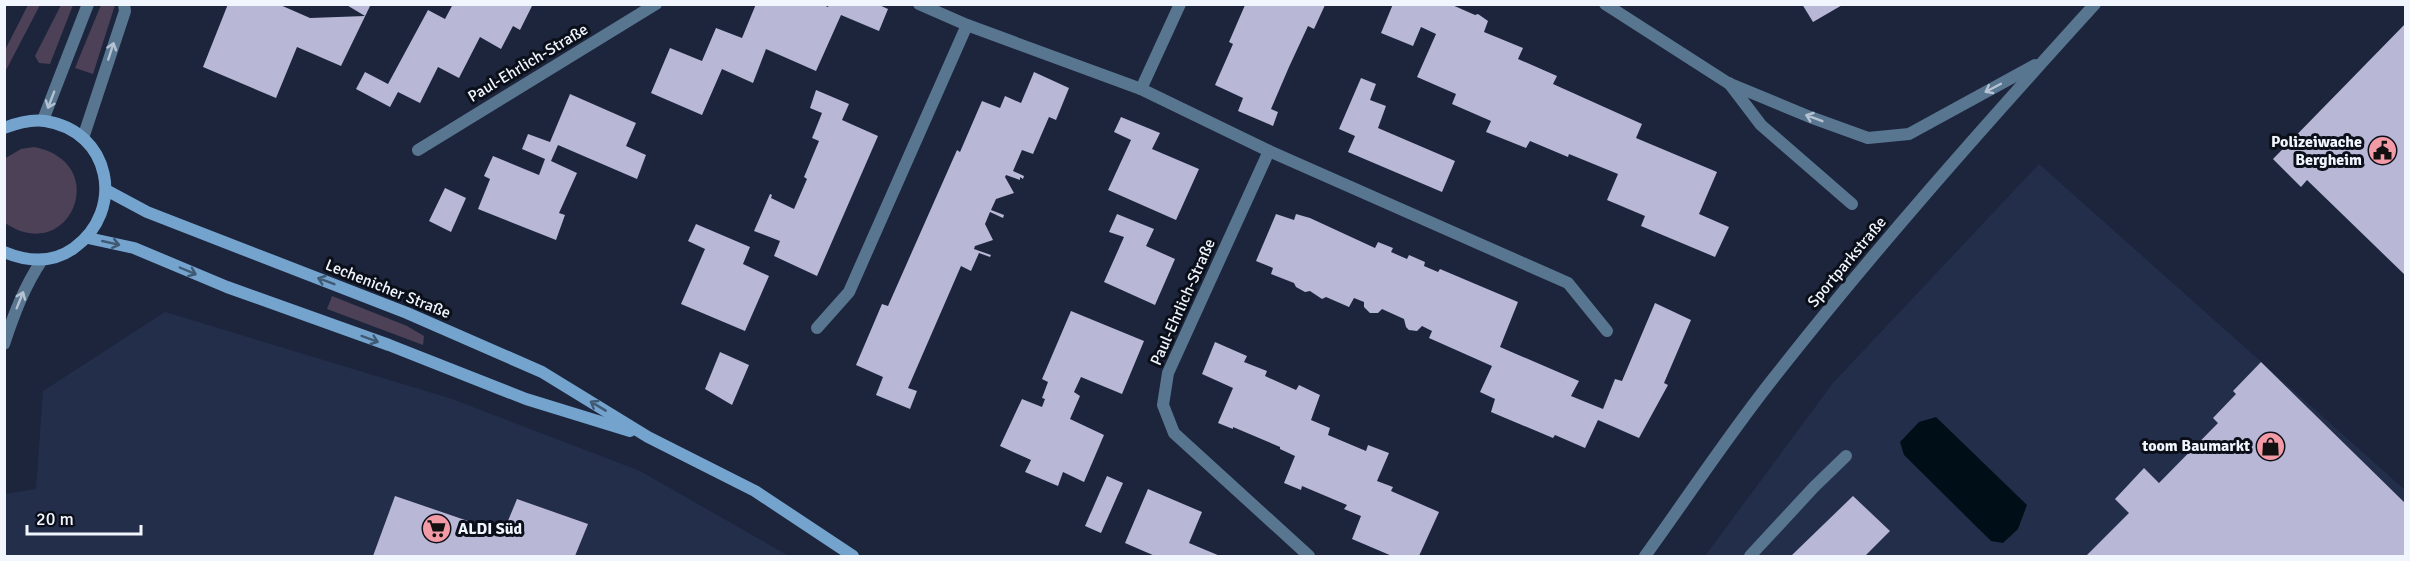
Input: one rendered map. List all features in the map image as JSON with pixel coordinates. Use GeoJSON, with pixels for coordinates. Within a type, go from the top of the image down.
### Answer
{"type":"FeatureCollection","features":[{"type":"Feature","properties":{"kind":"street"},"geometry":{"type":"LineString","coordinates":[[44,120],[88,4]]}},
{"type":"Feature","properties":{"kind":"street"},"geometry":{"type":"LineString","coordinates":[[83,138],[124,11],[124,4]]}},
{"type":"Feature","properties":{"kind":"street","name":"Paul-Ehrlich-Straße"},"geometry":{"type":"LineString","coordinates":[[418,150],[656,4]]}},
{"type":"Feature","properties":{"kind":"street"},"geometry":{"type":"LineString","coordinates":[[919,4],[967,25],[1141,89],[1269,151],[1568,283],[1607,331]]}},
{"type":"Feature","properties":{"kind":"street"},"geometry":{"type":"LineString","coordinates":[[1141,89],[1180,4]]}},
{"type":"Feature","properties":{"kind":"street"},"geometry":{"type":"LineString","coordinates":[[1605,4],[1728,82],[1810,117],[1868,138],[1909,134],[2044,60]]}},
{"type":"Feature","properties":{"kind":"street","name":"Sportparkstraße"},"geometry":{"type":"LineString","coordinates":[[1645,556],[1770,382],[1812,330],[1889,236],[2095,4]]}},
{"type":"Feature","properties":{"kind":"street"},"geometry":{"type":"LineString","coordinates":[[817,328],[849,292],[967,25]]}},
{"type":"Feature","properties":{"kind":"street"},"geometry":{"type":"LineString","coordinates":[[1728,82],[1761,125],[1852,204]]}},
{"type":"Feature","properties":{"kind":"street"},"geometry":{"type":"LineString","coordinates":[[4,128],[22,122],[44,120],[65,126],[83,138],[96,153],[104,171],[106,190],[104,207],[98,223],[88,238],[67,253],[42,260],[21,259],[4,252]]}},
{"type":"Feature","properties":{"kind":"street","name":"Paul-Ehrlich-Straße"},"geometry":{"type":"LineString","coordinates":[[1269,151],[1168,373],[1163,405],[1174,433],[1309,556]]}},
{"type":"Feature","properties":{"kind":"street","name":"Lechenicher Straße"},"geometry":{"type":"LineString","coordinates":[[106,190],[147,212],[407,313],[542,372],[648,436],[755,491],[853,556]]}},
{"type":"Feature","properties":{"kind":"street","name":"Lechenicher Straße"},"geometry":{"type":"LineString","coordinates":[[88,238],[134,248],[227,287],[389,345],[526,399],[648,436]]}},
{"type":"Feature","properties":{"kind":"street"},"geometry":{"type":"LineString","coordinates":[[4,344],[18,302],[29,279],[42,260]]}},
{"type":"Feature","properties":{"kind":"street"},"geometry":{"type":"LineString","coordinates":[[1750,556],[1846,456]]}},
{"type":"Feature","properties":{"kind":"shaded area"},"geometry":{"type":"Polygon","coordinates":[[[28,5],[40,5],[5,72],[5,50],[28,5]]]}},
{"type":"Feature","properties":{"kind":"shaded area"},"geometry":{"type":"Polygon","coordinates":[[[61,5],[73,5],[50,64],[39,63],[35,56],[61,5]]]}},
{"type":"Feature","properties":{"kind":"shaded area"},"geometry":{"type":"Polygon","coordinates":[[[101,5],[115,5],[93,74],[75,68],[101,5]]]}},
{"type":"Feature","properties":{"kind":"shaded area"},"geometry":{"type":"Polygon","coordinates":[[[34,147],[58,156],[72,171],[77,189],[73,207],[64,222],[48,232],[28,233],[5,223],[4,159],[21,149],[34,147]]]}},
{"type":"Feature","properties":{"kind":"shaded area"},"geometry":{"type":"Polygon","coordinates":[[[2039,164],[2405,490],[2405,556],[1705,556],[1833,383],[2039,164]]]}},
{"type":"Feature","properties":{"kind":"shaded area"},"geometry":{"type":"Polygon","coordinates":[[[332,296],[407,326],[424,336],[423,345],[327,309],[332,296]]]}},
{"type":"Feature","properties":{"kind":"shaded area"},"geometry":{"type":"Polygon","coordinates":[[[165,312],[452,399],[640,471],[789,556],[5,556],[5,494],[36,489],[43,391],[165,312]]]}},
{"type":"Feature","properties":{"kind":"shaded area"},"geometry":{"type":"Polygon","coordinates":[[[1936,417],[2027,505],[2018,529],[2003,543],[1991,541],[1904,455],[1900,442],[1919,422],[1936,417]]]}},
{"type":"Feature","properties":{"kind":"building"},"geometry":{"type":"Polygon","coordinates":[[[228,4],[278,4],[310,18],[365,16],[345,4],[371,4],[341,66],[297,47],[276,98],[203,67],[228,4]]]}},
{"type":"Feature","properties":{"kind":"building"},"geometry":{"type":"Polygon","coordinates":[[[453,4],[533,4],[520,30],[513,26],[501,49],[480,37],[459,78],[438,67],[420,103],[398,92],[390,107],[356,89],[365,72],[388,84],[428,10],[445,19],[453,4]]]}},
{"type":"Feature","properties":{"kind":"building"},"geometry":{"type":"Polygon","coordinates":[[[756,4],[821,4],[828,7],[829,4],[877,4],[888,9],[879,31],[841,15],[816,71],[766,49],[753,83],[722,69],[702,115],[651,93],[670,48],[702,61],[716,28],[742,38],[756,4]]]}},
{"type":"Feature","properties":{"kind":"building"},"geometry":{"type":"Polygon","coordinates":[[[1393,4],[1450,4],[1475,15],[1478,14],[1488,21],[1484,32],[1523,48],[1518,59],[1557,76],[1553,84],[1642,124],[1636,138],[1717,172],[1699,214],[1729,227],[1715,257],[1641,226],[1645,216],[1607,200],[1618,174],[1530,141],[1526,148],[1486,132],[1491,121],[1452,104],[1456,94],[1417,77],[1436,34],[1421,27],[1413,46],[1381,33],[1393,4]]]}},
{"type":"Feature","properties":{"kind":"building"},"geometry":{"type":"Polygon","coordinates":[[[1802,4],[1844,4],[1813,22],[1802,4]]]}},
{"type":"Feature","properties":{"kind":"building"},"geometry":{"type":"Polygon","coordinates":[[[1245,5],[1325,5],[1314,29],[1308,26],[1289,67],[1271,109],[1278,112],[1273,126],[1238,111],[1243,98],[1215,85],[1233,44],[1229,42],[1245,5]]]}},
{"type":"Feature","properties":{"kind":"building"},"geometry":{"type":"Polygon","coordinates":[[[2406,23],[2406,276],[2307,180],[2301,187],[2273,159],[2406,23]]]}},
{"type":"Feature","properties":{"kind":"building"},"geometry":{"type":"Polygon","coordinates":[[[1034,72],[1069,88],[1056,120],[1049,117],[1033,154],[1022,150],[1013,171],[1024,176],[1023,179],[1006,175],[1005,177],[1014,193],[996,199],[991,210],[1004,215],[1003,218],[990,212],[985,224],[993,240],[975,246],[974,249],[991,255],[990,257],[979,253],[971,271],[961,266],[908,388],[917,391],[910,409],[876,395],[883,377],[856,365],[882,304],[888,306],[957,150],[960,152],[982,101],[1000,108],[1005,96],[1021,103],[1034,72]]]}},
{"type":"Feature","properties":{"kind":"building"},"geometry":{"type":"Polygon","coordinates":[[[1361,78],[1376,84],[1370,100],[1386,106],[1378,128],[1455,161],[1442,192],[1348,152],[1355,136],[1339,129],[1361,78]]]}},
{"type":"Feature","properties":{"kind":"building"},"geometry":{"type":"Polygon","coordinates":[[[816,90],[849,104],[842,120],[878,136],[817,276],[774,256],[780,241],[754,231],[770,194],[771,198],[794,209],[807,179],[804,177],[819,141],[812,138],[822,113],[810,108],[816,90]]]}},
{"type":"Feature","properties":{"kind":"building"},"geometry":{"type":"Polygon","coordinates":[[[570,94],[636,123],[626,146],[646,155],[637,179],[558,145],[551,161],[577,173],[559,213],[565,215],[556,240],[478,209],[490,179],[484,176],[493,156],[539,175],[545,159],[522,149],[528,134],[550,142],[570,94]]]}},
{"type":"Feature","properties":{"kind":"building"},"geometry":{"type":"Polygon","coordinates":[[[1121,117],[1160,133],[1152,149],[1199,169],[1176,220],[1108,190],[1131,140],[1114,132],[1121,117]]]}},
{"type":"Feature","properties":{"kind":"building"},"geometry":{"type":"Polygon","coordinates":[[[445,188],[466,198],[451,232],[429,221],[445,188]]]}},
{"type":"Feature","properties":{"kind":"building"},"geometry":{"type":"Polygon","coordinates":[[[1117,214],[1154,229],[1146,246],[1175,259],[1155,305],[1104,282],[1124,237],[1109,232],[1117,214]]]}},
{"type":"Feature","properties":{"kind":"building"},"geometry":{"type":"Polygon","coordinates":[[[1276,214],[1294,220],[1296,214],[1310,218],[1375,248],[1378,242],[1393,248],[1391,252],[1407,259],[1409,255],[1425,262],[1424,266],[1438,272],[1440,269],[1518,302],[1500,347],[1579,381],[1571,396],[1603,409],[1615,379],[1622,381],[1655,303],[1691,320],[1664,383],[1668,385],[1639,438],[1598,420],[1585,448],[1555,435],[1553,438],[1491,412],[1495,399],[1480,392],[1492,366],[1429,338],[1432,331],[1422,326],[1417,331],[1409,330],[1404,319],[1382,309],[1378,313],[1370,313],[1364,307],[1364,302],[1354,298],[1349,307],[1326,297],[1322,299],[1310,291],[1305,292],[1296,287],[1294,283],[1271,274],[1273,268],[1256,261],[1276,214]]]}},
{"type":"Feature","properties":{"kind":"building"},"geometry":{"type":"Polygon","coordinates":[[[696,224],[750,247],[743,264],[769,276],[745,331],[681,304],[705,249],[688,241],[696,224]]]}},
{"type":"Feature","properties":{"kind":"building"},"geometry":{"type":"Polygon","coordinates":[[[1071,311],[1144,341],[1122,394],[1081,377],[1074,392],[1080,396],[1070,419],[1104,435],[1084,482],[1063,472],[1058,486],[1025,472],[1031,460],[1000,446],[1022,399],[1042,407],[1045,399],[1042,398],[1048,382],[1042,379],[1071,311]]]}},
{"type":"Feature","properties":{"kind":"building"},"geometry":{"type":"Polygon","coordinates":[[[1215,342],[1247,356],[1244,362],[1267,371],[1265,376],[1296,390],[1299,385],[1320,395],[1311,420],[1330,428],[1328,435],[1366,451],[1368,445],[1389,453],[1377,481],[1393,487],[1391,491],[1439,512],[1419,556],[1392,556],[1352,539],[1361,516],[1344,509],[1347,505],[1302,486],[1301,490],[1284,483],[1295,456],[1280,447],[1218,423],[1233,388],[1202,374],[1215,342]]]}},
{"type":"Feature","properties":{"kind":"building"},"geometry":{"type":"Polygon","coordinates":[[[720,352],[749,365],[732,405],[705,389],[720,352]]]}},
{"type":"Feature","properties":{"kind":"building","name":"toom Baumarkt"},"geometry":{"type":"Polygon","coordinates":[[[2261,362],[2406,504],[2406,556],[2086,556],[2129,513],[2115,499],[2144,468],[2159,483],[2218,423],[2213,418],[2236,394],[2233,391],[2261,362]]]}},
{"type":"Feature","properties":{"kind":"building"},"geometry":{"type":"Polygon","coordinates":[[[1107,476],[1123,483],[1101,533],[1085,526],[1107,476]]]}},
{"type":"Feature","properties":{"kind":"building"},"geometry":{"type":"Polygon","coordinates":[[[1148,489],[1202,512],[1189,543],[1220,556],[1155,556],[1125,543],[1148,489]]]}},
{"type":"Feature","properties":{"kind":"building","name":"ALDI Süd"},"geometry":{"type":"Polygon","coordinates":[[[395,496],[503,533],[517,499],[588,524],[575,556],[373,556],[395,496]]]}},
{"type":"Feature","properties":{"kind":"building"},"geometry":{"type":"Polygon","coordinates":[[[1853,496],[1890,531],[1865,556],[1791,556],[1853,496]]]}},
{"type":"Feature","properties":{"kind":"place","name":"Polizeiwache Bergheim"},"geometry":{"type":"Point","coordinates":[2383,151]}},
{"type":"Feature","properties":{"kind":"place","name":"toom Baumarkt"},"geometry":{"type":"Point","coordinates":[2271,446]}},
{"type":"Feature","properties":{"kind":"place","name":"ALDI Süd"},"geometry":{"type":"Point","coordinates":[437,529]}}]}
